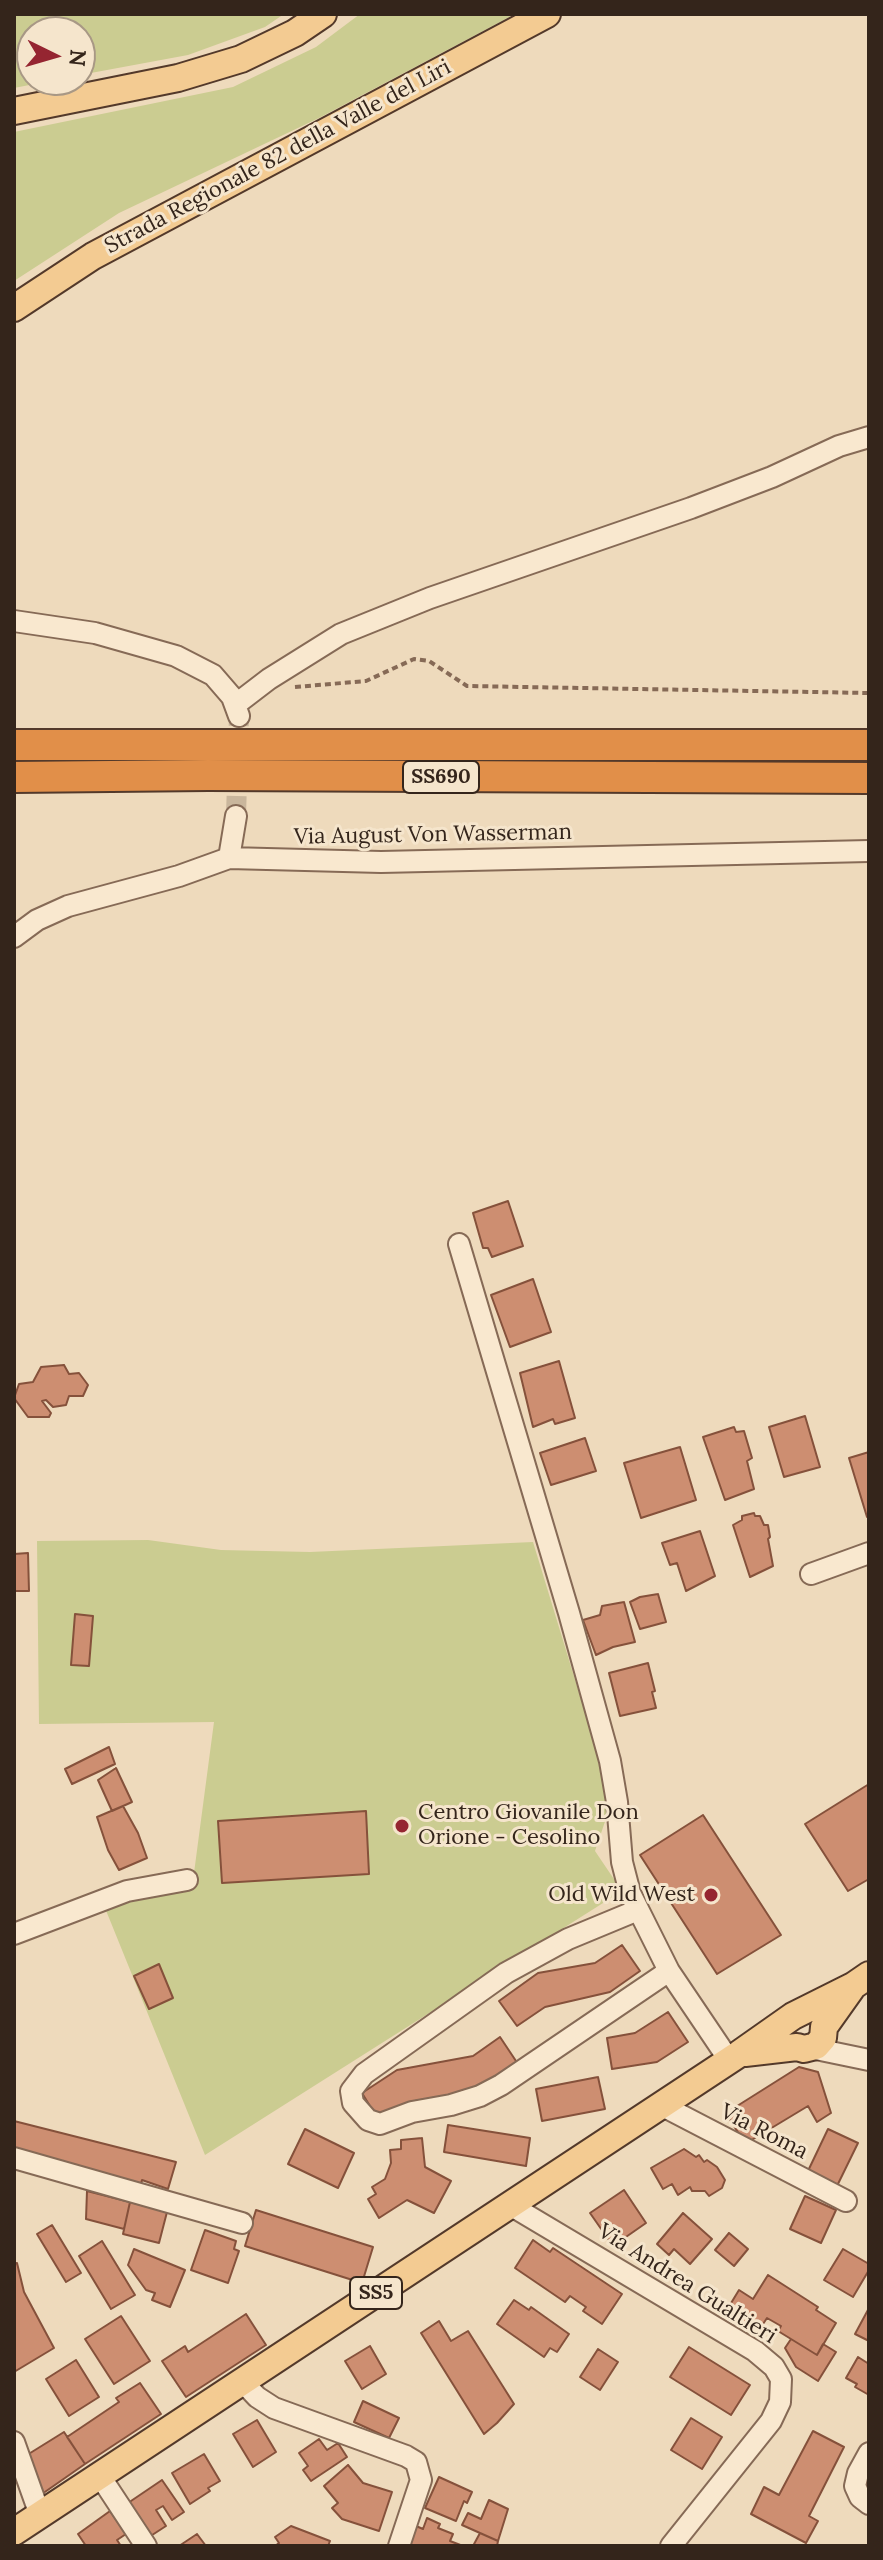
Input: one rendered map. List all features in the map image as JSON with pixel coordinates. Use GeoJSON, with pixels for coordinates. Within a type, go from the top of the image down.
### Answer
{"type":"FeatureCollection","features":[{"type":"Feature","properties":{"kind":"highway","name":"SS690"},"geometry":{"type":"LineString","coordinates":[[14,745],[869,745]]}},
{"type":"Feature","properties":{"kind":"highway","name":"SS690"},"geometry":{"type":"LineString","coordinates":[[14,777],[869,778]]}},
{"type":"Feature","properties":{"kind":"main road"},"geometry":{"type":"LineString","coordinates":[[14,111],[178,78],[241,59],[295,33],[323,14]]}},
{"type":"Feature","properties":{"kind":"main road","name":"Strada Regionale 82 della Valle del Liri"},"geometry":{"type":"LineString","coordinates":[[14,308],[93,256],[547,14]]}},
{"type":"Feature","properties":{"kind":"main road","name":"SS5"},"geometry":{"type":"LineString","coordinates":[[14,2532],[734,2057],[809,2031],[861,1980]]}},
{"type":"Feature","properties":{"kind":"street"},"geometry":{"type":"LineString","coordinates":[[14,621],[95,633],[176,656],[213,675],[225,687],[237,711],[253,691],[341,634],[430,598],[691,508],[772,477],[839,446],[869,437]]}},
{"type":"Feature","properties":{"kind":"street"},"geometry":{"type":"LineString","coordinates":[[229,858],[236,816]]}},
{"type":"Feature","properties":{"kind":"street","name":"Via August Von Wasserman"},"geometry":{"type":"LineString","coordinates":[[14,937],[37,920],[68,906],[179,876],[229,858],[381,862],[869,851]]}},
{"type":"Feature","properties":{"kind":"street"},"geometry":{"type":"LineString","coordinates":[[459,1244],[610,1761],[627,1883],[669,1971],[734,2057]]}},
{"type":"Feature","properties":{"kind":"street"},"geometry":{"type":"LineString","coordinates":[[811,1574],[869,1553]]}},
{"type":"Feature","properties":{"kind":"street"},"geometry":{"type":"LineString","coordinates":[[14,1934],[127,1891],[187,1880]]}},
{"type":"Feature","properties":{"kind":"street"},"geometry":{"type":"LineString","coordinates":[[638,1910],[568,1939],[506,1973],[364,2074],[351,2091],[353,2103],[368,2120],[387,2124],[412,2112],[480,2096],[501,2085],[669,1971]]}},
{"type":"Feature","properties":{"kind":"street"},"geometry":{"type":"LineString","coordinates":[[809,2031],[865,2059]]}},
{"type":"Feature","properties":{"kind":"street","name":"Via Roma"},"geometry":{"type":"LineString","coordinates":[[661,2105],[846,2201]]}},
{"type":"Feature","properties":{"kind":"street"},"geometry":{"type":"LineString","coordinates":[[14,2158],[242,2223]]}},
{"type":"Feature","properties":{"kind":"street","name":"Via Andrea Gualtieri"},"geometry":{"type":"LineString","coordinates":[[510,2205],[755,2351],[779,2375],[781,2396],[771,2421],[671,2546]]}},
{"type":"Feature","properties":{"kind":"street"},"geometry":{"type":"LineString","coordinates":[[242,2381],[257,2397],[274,2408],[416,2462],[421,2480],[399,2546]]}},
{"type":"Feature","properties":{"kind":"street"},"geometry":{"type":"LineString","coordinates":[[14,2442],[40,2515]]}},
{"type":"Feature","properties":{"kind":"street"},"geometry":{"type":"LineString","coordinates":[[869,2453],[855,2486],[860,2497],[869,2504]]}},
{"type":"Feature","properties":{"kind":"street"},"geometry":{"type":"LineString","coordinates":[[100,2476],[146,2546]]}},
{"type":"Feature","properties":{"kind":"path"},"geometry":{"type":"LineString","coordinates":[[253,691],[366,681],[414,659],[429,661],[467,686],[869,693]]}},
{"type":"Feature","properties":{"kind":"green space"},"geometry":{"type":"Polygon","coordinates":[[[14,14],[284,14],[265,27],[188,55],[96,72],[96,16],[16,16],[14,88],[14,14]]]}},
{"type":"Feature","properties":{"kind":"green space"},"geometry":{"type":"Polygon","coordinates":[[[360,14],[515,14],[319,118],[119,213],[14,281],[14,132],[233,87],[316,47],[360,14]]]}},
{"type":"Feature","properties":{"kind":"green space","name":"Centro Giovanile Don Orione - Cesolino"},"geometry":{"type":"Polygon","coordinates":[[[148,1540],[221,1550],[310,1552],[533,1542],[612,1801],[595,1851],[622,1891],[205,2155],[105,1908],[192,1888],[214,1722],[39,1724],[37,1541],[148,1540]]]}},
{"type":"Feature","properties":{"kind":"building"},"geometry":{"type":"Polygon","coordinates":[[[508,1201],[523,1246],[492,1257],[488,1248],[483,1248],[473,1213],[508,1201]]]}},
{"type":"Feature","properties":{"kind":"building"},"geometry":{"type":"Polygon","coordinates":[[[533,1279],[551,1332],[510,1347],[491,1295],[533,1279]]]}},
{"type":"Feature","properties":{"kind":"building"},"geometry":{"type":"Polygon","coordinates":[[[559,1361],[575,1418],[555,1424],[553,1419],[533,1427],[520,1373],[559,1361]]]}},
{"type":"Feature","properties":{"kind":"building"},"geometry":{"type":"Polygon","coordinates":[[[64,1365],[69,1374],[79,1373],[88,1385],[83,1396],[69,1396],[66,1405],[53,1407],[46,1400],[42,1401],[51,1413],[49,1417],[28,1417],[14,1398],[19,1384],[33,1382],[41,1367],[64,1365]]]}},
{"type":"Feature","properties":{"kind":"building"},"geometry":{"type":"Polygon","coordinates":[[[805,1416],[820,1467],[784,1477],[769,1427],[805,1416]]]}},
{"type":"Feature","properties":{"kind":"building"},"geometry":{"type":"Polygon","coordinates":[[[734,1427],[736,1432],[744,1431],[752,1458],[747,1461],[754,1489],[725,1500],[703,1437],[734,1427]]]}},
{"type":"Feature","properties":{"kind":"building"},"geometry":{"type":"Polygon","coordinates":[[[585,1438],[596,1471],[551,1485],[540,1453],[585,1438]]]}},
{"type":"Feature","properties":{"kind":"building"},"geometry":{"type":"Polygon","coordinates":[[[680,1447],[696,1500],[641,1518],[624,1463],[680,1447]]]}},
{"type":"Feature","properties":{"kind":"building"},"geometry":{"type":"Polygon","coordinates":[[[869,1452],[869,1517],[867,1517],[849,1458],[869,1452]]]}},
{"type":"Feature","properties":{"kind":"building"},"geometry":{"type":"Polygon","coordinates":[[[754,1513],[760,1516],[764,1525],[768,1525],[773,1566],[750,1577],[733,1525],[742,1520],[742,1516],[754,1513]]]}},
{"type":"Feature","properties":{"kind":"building"},"geometry":{"type":"Polygon","coordinates":[[[700,1531],[715,1576],[686,1591],[677,1563],[670,1565],[662,1543],[700,1531]]]}},
{"type":"Feature","properties":{"kind":"building"},"geometry":{"type":"Polygon","coordinates":[[[28,1553],[29,1591],[14,1591],[14,1554],[28,1553]]]}},
{"type":"Feature","properties":{"kind":"building"},"geometry":{"type":"Polygon","coordinates":[[[658,1594],[666,1622],[640,1629],[630,1602],[658,1594]]]}},
{"type":"Feature","properties":{"kind":"building"},"geometry":{"type":"Polygon","coordinates":[[[624,1602],[635,1642],[596,1655],[583,1620],[600,1615],[602,1606],[624,1602]]]}},
{"type":"Feature","properties":{"kind":"building"},"geometry":{"type":"Polygon","coordinates":[[[75,1614],[93,1616],[89,1666],[71,1665],[75,1614]]]}},
{"type":"Feature","properties":{"kind":"building"},"geometry":{"type":"Polygon","coordinates":[[[648,1663],[656,1708],[620,1716],[609,1673],[648,1663]]]}},
{"type":"Feature","properties":{"kind":"building"},"geometry":{"type":"Polygon","coordinates":[[[109,1747],[115,1764],[72,1784],[65,1769],[109,1747]]]}},
{"type":"Feature","properties":{"kind":"building"},"geometry":{"type":"Polygon","coordinates":[[[116,1768],[132,1802],[112,1811],[98,1780],[116,1768]]]}},
{"type":"Feature","properties":{"kind":"building"},"geometry":{"type":"Polygon","coordinates":[[[869,1784],[869,1879],[848,1891],[805,1824],[869,1784]]]}},
{"type":"Feature","properties":{"kind":"building"},"geometry":{"type":"Polygon","coordinates":[[[123,1806],[147,1858],[119,1870],[108,1850],[97,1817],[123,1806]]]}},
{"type":"Feature","properties":{"kind":"building"},"geometry":{"type":"Polygon","coordinates":[[[366,1811],[369,1874],[222,1883],[218,1821],[366,1811]]]}},
{"type":"Feature","properties":{"kind":"building","name":"Old Wild West"},"geometry":{"type":"Polygon","coordinates":[[[703,1815],[781,1935],[717,1974],[640,1855],[703,1815]]]}},
{"type":"Feature","properties":{"kind":"building"},"geometry":{"type":"Polygon","coordinates":[[[622,1945],[640,1971],[610,1992],[545,2007],[517,2026],[499,2001],[538,1973],[595,1963],[622,1945]]]}},
{"type":"Feature","properties":{"kind":"building"},"geometry":{"type":"Polygon","coordinates":[[[159,1964],[173,1998],[149,2009],[134,1976],[159,1964]]]}},
{"type":"Feature","properties":{"kind":"building"},"geometry":{"type":"Polygon","coordinates":[[[668,2012],[688,2042],[657,2062],[612,2069],[607,2038],[635,2033],[668,2012]]]}},
{"type":"Feature","properties":{"kind":"building"},"geometry":{"type":"Polygon","coordinates":[[[500,2037],[518,2064],[478,2090],[409,2102],[379,2121],[362,2093],[397,2070],[473,2056],[500,2037]]]}},
{"type":"Feature","properties":{"kind":"building"},"geometry":{"type":"Polygon","coordinates":[[[799,2067],[818,2072],[831,2113],[817,2122],[808,2106],[745,2144],[726,2113],[799,2067]]]}},
{"type":"Feature","properties":{"kind":"building"},"geometry":{"type":"Polygon","coordinates":[[[598,2077],[605,2109],[542,2121],[536,2089],[598,2077]]]}},
{"type":"Feature","properties":{"kind":"building"},"geometry":{"type":"Polygon","coordinates":[[[14,2121],[176,2162],[168,2189],[142,2180],[140,2188],[14,2152],[14,2121]]]}},
{"type":"Feature","properties":{"kind":"building"},"geometry":{"type":"Polygon","coordinates":[[[448,2125],[530,2138],[526,2166],[444,2152],[448,2125]]]}},
{"type":"Feature","properties":{"kind":"building"},"geometry":{"type":"Polygon","coordinates":[[[305,2129],[354,2153],[338,2188],[288,2164],[305,2129]]]}},
{"type":"Feature","properties":{"kind":"building"},"geometry":{"type":"Polygon","coordinates":[[[828,2129],[858,2143],[836,2188],[807,2173],[828,2129]]]}},
{"type":"Feature","properties":{"kind":"building"},"geometry":{"type":"Polygon","coordinates":[[[422,2138],[425,2167],[451,2181],[434,2213],[407,2200],[379,2218],[368,2199],[376,2194],[372,2187],[385,2179],[391,2163],[390,2150],[401,2149],[401,2140],[422,2138]]]}},
{"type":"Feature","properties":{"kind":"building"},"geometry":{"type":"Polygon","coordinates":[[[684,2149],[717,2167],[725,2180],[722,2188],[709,2196],[705,2191],[692,2191],[690,2187],[678,2195],[672,2184],[663,2189],[651,2168],[684,2149]]]}},
{"type":"Feature","properties":{"kind":"building"},"geometry":{"type":"Polygon","coordinates":[[[624,2190],[646,2223],[613,2246],[590,2213],[624,2190]]]}},
{"type":"Feature","properties":{"kind":"building"},"geometry":{"type":"Polygon","coordinates":[[[87,2191],[130,2202],[124,2229],[86,2219],[87,2191]]]}},
{"type":"Feature","properties":{"kind":"building"},"geometry":{"type":"Polygon","coordinates":[[[805,2196],[836,2210],[821,2243],[790,2229],[805,2196]]]}},
{"type":"Feature","properties":{"kind":"building"},"geometry":{"type":"Polygon","coordinates":[[[130,2202],[167,2212],[159,2243],[123,2234],[130,2202]]]}},
{"type":"Feature","properties":{"kind":"building"},"geometry":{"type":"Polygon","coordinates":[[[256,2210],[373,2247],[362,2283],[245,2246],[256,2210]]]}},
{"type":"Feature","properties":{"kind":"building"},"geometry":{"type":"Polygon","coordinates":[[[683,2213],[712,2239],[690,2264],[674,2249],[669,2255],[657,2244],[683,2213]]]}},
{"type":"Feature","properties":{"kind":"building"},"geometry":{"type":"Polygon","coordinates":[[[52,2225],[81,2273],[66,2282],[37,2234],[52,2225]]]}},
{"type":"Feature","properties":{"kind":"building"},"geometry":{"type":"Polygon","coordinates":[[[205,2230],[236,2241],[234,2249],[239,2251],[228,2283],[191,2270],[205,2230]]]}},
{"type":"Feature","properties":{"kind":"building"},"geometry":{"type":"Polygon","coordinates":[[[729,2233],[748,2249],[734,2266],[715,2250],[729,2233]]]}},
{"type":"Feature","properties":{"kind":"building"},"geometry":{"type":"Polygon","coordinates":[[[533,2240],[550,2252],[553,2248],[622,2294],[602,2324],[583,2311],[586,2307],[570,2296],[565,2302],[515,2268],[533,2240]]]}},
{"type":"Feature","properties":{"kind":"building"},"geometry":{"type":"Polygon","coordinates":[[[102,2241],[135,2295],[111,2309],[79,2256],[102,2241]]]}},
{"type":"Feature","properties":{"kind":"building"},"geometry":{"type":"Polygon","coordinates":[[[134,2249],[185,2270],[170,2307],[152,2300],[155,2293],[146,2290],[128,2265],[134,2249]]]}},
{"type":"Feature","properties":{"kind":"building"},"geometry":{"type":"Polygon","coordinates":[[[843,2249],[869,2264],[869,2270],[853,2297],[824,2280],[843,2249]]]}},
{"type":"Feature","properties":{"kind":"building"},"geometry":{"type":"Polygon","coordinates":[[[17,2263],[24,2292],[54,2348],[14,2372],[14,2264],[17,2263]]]}},
{"type":"Feature","properties":{"kind":"building"},"geometry":{"type":"Polygon","coordinates":[[[768,2275],[818,2307],[816,2310],[836,2323],[817,2355],[778,2331],[781,2326],[767,2318],[757,2333],[725,2313],[739,2290],[753,2299],[768,2275]]]}},
{"type":"Feature","properties":{"kind":"building"},"geometry":{"type":"Polygon","coordinates":[[[514,2300],[529,2310],[531,2307],[569,2334],[557,2352],[550,2348],[544,2357],[497,2324],[514,2300]]]}},
{"type":"Feature","properties":{"kind":"building"},"geometry":{"type":"Polygon","coordinates":[[[869,2308],[869,2341],[855,2334],[869,2308]]]}},
{"type":"Feature","properties":{"kind":"building"},"geometry":{"type":"Polygon","coordinates":[[[246,2314],[266,2345],[186,2397],[162,2361],[185,2346],[188,2352],[246,2314]]]}},
{"type":"Feature","properties":{"kind":"building"},"geometry":{"type":"Polygon","coordinates":[[[121,2316],[150,2361],[114,2384],[85,2339],[121,2316]]]}},
{"type":"Feature","properties":{"kind":"building"},"geometry":{"type":"Polygon","coordinates":[[[439,2321],[451,2341],[468,2331],[514,2404],[484,2434],[421,2333],[439,2321]]]}},
{"type":"Feature","properties":{"kind":"building"},"geometry":{"type":"Polygon","coordinates":[[[791,2339],[817,2355],[823,2344],[836,2352],[818,2381],[796,2367],[785,2348],[791,2339]]]}},
{"type":"Feature","properties":{"kind":"building"},"geometry":{"type":"Polygon","coordinates":[[[370,2346],[386,2374],[362,2389],[345,2361],[370,2346]]]}},
{"type":"Feature","properties":{"kind":"building"},"geometry":{"type":"Polygon","coordinates":[[[689,2347],[750,2385],[731,2415],[670,2377],[689,2347]]]}},
{"type":"Feature","properties":{"kind":"building"},"geometry":{"type":"Polygon","coordinates":[[[598,2349],[618,2362],[600,2390],[580,2377],[598,2349]]]}},
{"type":"Feature","properties":{"kind":"building"},"geometry":{"type":"Polygon","coordinates":[[[858,2357],[869,2364],[869,2395],[846,2378],[858,2357]]]}},
{"type":"Feature","properties":{"kind":"building"},"geometry":{"type":"Polygon","coordinates":[[[76,2360],[99,2397],[69,2416],[46,2379],[76,2360]]]}},
{"type":"Feature","properties":{"kind":"building"},"geometry":{"type":"Polygon","coordinates":[[[140,2383],[161,2414],[85,2464],[67,2437],[119,2402],[116,2398],[140,2383]]]}},
{"type":"Feature","properties":{"kind":"building"},"geometry":{"type":"Polygon","coordinates":[[[363,2401],[399,2418],[389,2438],[354,2422],[363,2401]]]}},
{"type":"Feature","properties":{"kind":"building"},"geometry":{"type":"Polygon","coordinates":[[[691,2418],[722,2437],[702,2469],[671,2450],[691,2418]]]}},
{"type":"Feature","properties":{"kind":"building"},"geometry":{"type":"Polygon","coordinates":[[[257,2420],[276,2452],[253,2467],[233,2434],[257,2420]]]}},
{"type":"Feature","properties":{"kind":"building"},"geometry":{"type":"Polygon","coordinates":[[[813,2431],[844,2447],[809,2516],[818,2521],[806,2543],[751,2514],[764,2487],[779,2495],[813,2431]]]}},
{"type":"Feature","properties":{"kind":"building"},"geometry":{"type":"Polygon","coordinates":[[[64,2432],[85,2464],[42,2494],[27,2455],[64,2432]]]}},
{"type":"Feature","properties":{"kind":"building"},"geometry":{"type":"Polygon","coordinates":[[[319,2439],[327,2450],[338,2443],[347,2457],[311,2481],[303,2470],[308,2466],[299,2453],[319,2439]]]}},
{"type":"Feature","properties":{"kind":"building"},"geometry":{"type":"Polygon","coordinates":[[[204,2454],[220,2481],[190,2504],[172,2473],[204,2454]]]}},
{"type":"Feature","properties":{"kind":"building"},"geometry":{"type":"Polygon","coordinates":[[[348,2465],[363,2483],[392,2492],[379,2531],[342,2519],[332,2508],[338,2503],[324,2486],[348,2465]]]}},
{"type":"Feature","properties":{"kind":"building"},"geometry":{"type":"Polygon","coordinates":[[[439,2477],[472,2492],[467,2503],[464,2501],[456,2521],[425,2508],[439,2477]]]}},
{"type":"Feature","properties":{"kind":"building"},"geometry":{"type":"Polygon","coordinates":[[[162,2480],[184,2512],[172,2520],[163,2506],[156,2510],[166,2526],[146,2539],[128,2503],[162,2480]]]}},
{"type":"Feature","properties":{"kind":"building"},"geometry":{"type":"Polygon","coordinates":[[[489,2500],[508,2509],[498,2541],[462,2525],[468,2513],[481,2519],[489,2500]]]}},
{"type":"Feature","properties":{"kind":"building"},"geometry":{"type":"Polygon","coordinates":[[[110,2511],[126,2534],[117,2540],[121,2546],[86,2546],[78,2534],[110,2511]]]}},
{"type":"Feature","properties":{"kind":"building"},"geometry":{"type":"Polygon","coordinates":[[[427,2518],[440,2524],[438,2528],[453,2534],[450,2541],[463,2546],[408,2546],[416,2526],[423,2529],[427,2518]]]}},
{"type":"Feature","properties":{"kind":"building"},"geometry":{"type":"Polygon","coordinates":[[[291,2526],[330,2541],[328,2546],[275,2546],[279,2543],[275,2537],[291,2526]]]}},
{"type":"Feature","properties":{"kind":"building"},"geometry":{"type":"Polygon","coordinates":[[[480,2533],[498,2541],[497,2546],[473,2546],[480,2533]]]}},
{"type":"Feature","properties":{"kind":"building"},"geometry":{"type":"Polygon","coordinates":[[[197,2534],[206,2546],[179,2546],[197,2534]]]}},
{"type":"Feature","properties":{"kind":"tunnel"},"geometry":{"type":"LineString","coordinates":[[236,816],[239,716]]}},
{"type":"Feature","properties":{"kind":"place","name":"Centro Giovanile Don Orione - Cesolino"},"geometry":{"type":"Point","coordinates":[402,1826]}},
{"type":"Feature","properties":{"kind":"place","name":"Old Wild West"},"geometry":{"type":"Point","coordinates":[711,1895]}}]}
